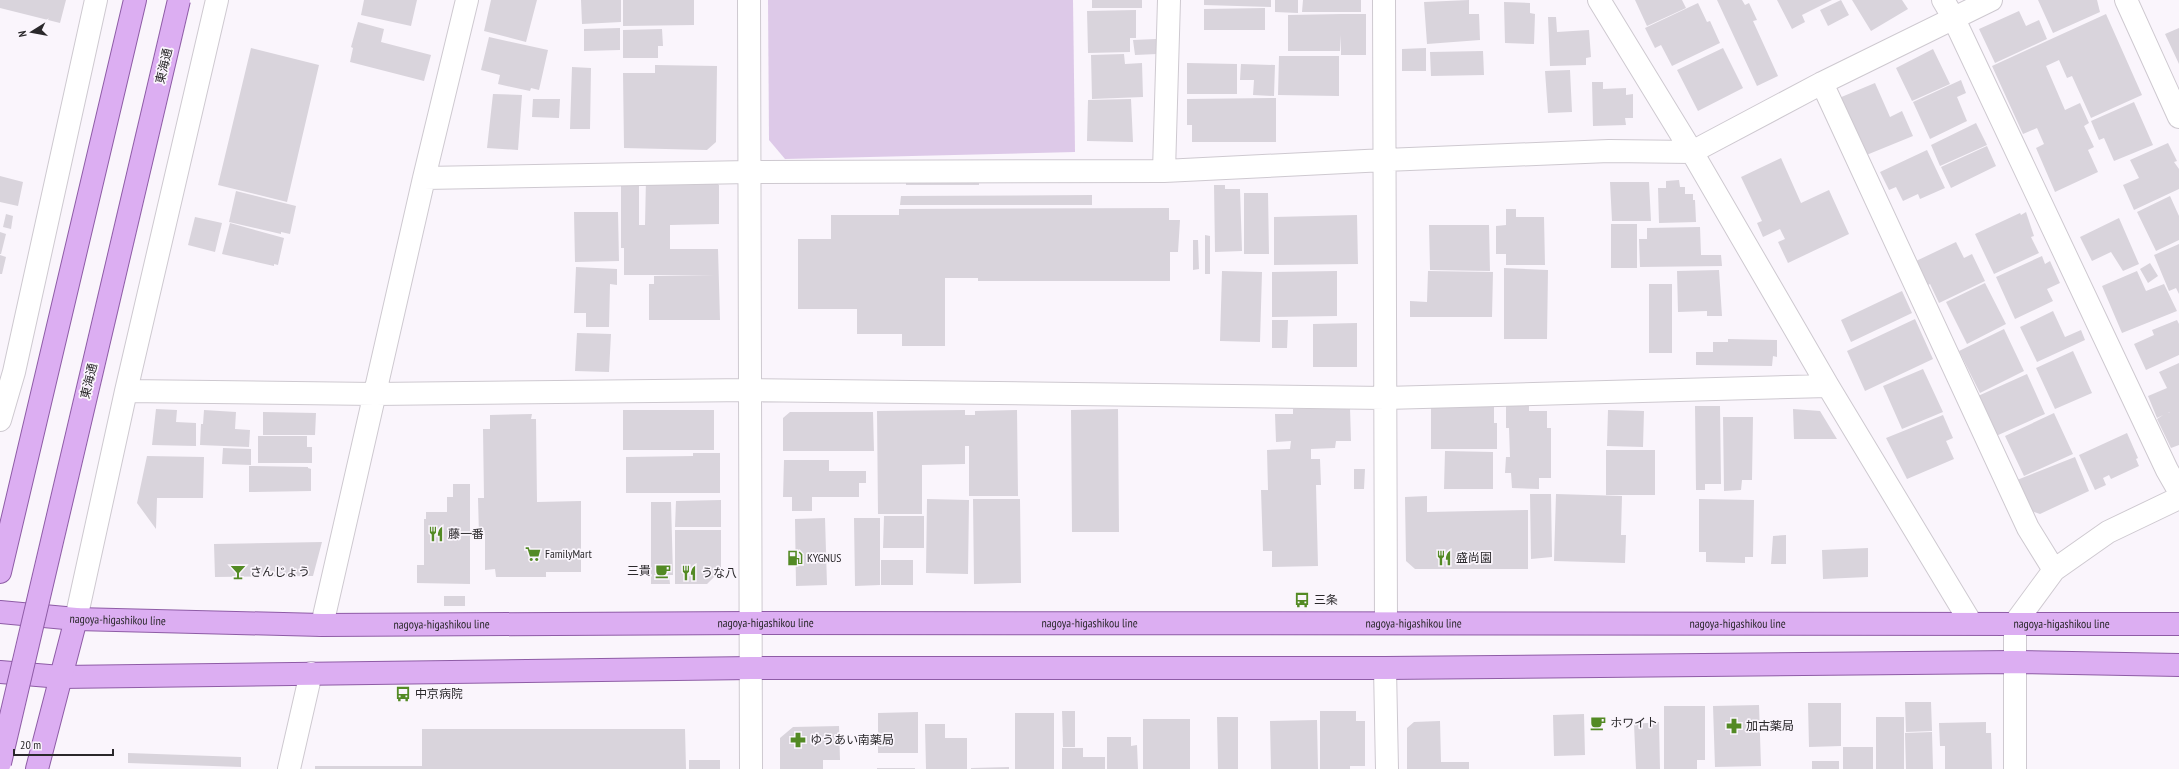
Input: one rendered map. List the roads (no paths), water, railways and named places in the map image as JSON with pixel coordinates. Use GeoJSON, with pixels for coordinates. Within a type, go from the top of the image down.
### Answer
{"type":"FeatureCollection","features":[{"type":"Feature","properties":{"kind":"main road"},"geometry":{"type":"LineString","coordinates":[[0,572],[135,0]]}},
{"type":"Feature","properties":{"kind":"main road","name":"東海通"},"geometry":{"type":"LineString","coordinates":[[0,763],[179,0]]}},
{"type":"Feature","properties":{"kind":"main road","name":"nagoya-higashikou line"},"geometry":{"type":"LineString","coordinates":[[0,612],[76,619],[322,625],[751,623],[2179,624]]}},
{"type":"Feature","properties":{"kind":"main road"},"geometry":{"type":"LineString","coordinates":[[37,769],[76,619]]}},
{"type":"Feature","properties":{"kind":"main road"},"geometry":{"type":"LineString","coordinates":[[0,672],[61,677],[751,668],[1385,668],[2014,662],[2179,664]]}},
{"type":"Feature","properties":{"kind":"street"},"geometry":{"type":"LineString","coordinates":[[0,420],[7,370],[96,0]]}},
{"type":"Feature","properties":{"kind":"street"},"geometry":{"type":"LineString","coordinates":[[76,619],[126,390],[217,0]]}},
{"type":"Feature","properties":{"kind":"street"},"geometry":{"type":"LineString","coordinates":[[322,625],[424,178],[467,0]]}},
{"type":"Feature","properties":{"kind":"street"},"geometry":{"type":"LineString","coordinates":[[749,0],[751,769]]}},
{"type":"Feature","properties":{"kind":"street"},"geometry":{"type":"LineString","coordinates":[[1164,171],[1169,0]]}},
{"type":"Feature","properties":{"kind":"street"},"geometry":{"type":"LineString","coordinates":[[1384,0],[1386,623]]}},
{"type":"Feature","properties":{"kind":"street"},"geometry":{"type":"LineString","coordinates":[[1599,0],[1692,152],[1828,386],[1971,623]]}},
{"type":"Feature","properties":{"kind":"street"},"geometry":{"type":"LineString","coordinates":[[424,178],[749,172],[1164,171],[1608,151],[1692,152],[1822,83],[1948,8],[1991,0]]}},
{"type":"Feature","properties":{"kind":"street"},"geometry":{"type":"LineString","coordinates":[[2126,0],[2179,117]]}},
{"type":"Feature","properties":{"kind":"street"},"geometry":{"type":"LineString","coordinates":[[1948,8],[2167,470],[2179,491]]}},
{"type":"Feature","properties":{"kind":"street"},"geometry":{"type":"LineString","coordinates":[[1822,83],[2028,528],[2054,570]]}},
{"type":"Feature","properties":{"kind":"street"},"geometry":{"type":"LineString","coordinates":[[126,390],[375,394],[751,390],[1385,398],[1828,386]]}},
{"type":"Feature","properties":{"kind":"street"},"geometry":{"type":"LineString","coordinates":[[2015,769],[2015,623],[2054,570],[2108,532],[2179,498]]}},
{"type":"Feature","properties":{"kind":"street"},"geometry":{"type":"LineString","coordinates":[[1385,668],[1387,769]]}},
{"type":"Feature","properties":{"kind":"street"},"geometry":{"type":"LineString","coordinates":[[289,769],[311,673]]}},
{"type":"Feature","properties":{"kind":"place","name":"藤一番"},"geometry":{"type":"Point","coordinates":[436,534]}},
{"type":"Feature","properties":{"kind":"place","name":"FamilyMart"},"geometry":{"type":"Point","coordinates":[533,554]}},
{"type":"Feature","properties":{"kind":"place","name":"KYGNUS"},"geometry":{"type":"Point","coordinates":[795,558]}},
{"type":"Feature","properties":{"kind":"place","name":"盛尚園"},"geometry":{"type":"Point","coordinates":[1444,558]}},
{"type":"Feature","properties":{"kind":"place","name":"三貴"},"geometry":{"type":"Point","coordinates":[663,571]}},
{"type":"Feature","properties":{"kind":"place","name":"さんじょう"},"geometry":{"type":"Point","coordinates":[238,572]}},
{"type":"Feature","properties":{"kind":"place","name":"うな八"},"geometry":{"type":"Point","coordinates":[689,573]}},
{"type":"Feature","properties":{"kind":"place","name":"三条"},"geometry":{"type":"Point","coordinates":[1302,600]}},
{"type":"Feature","properties":{"kind":"place","name":"中京病院"},"geometry":{"type":"Point","coordinates":[403,694]}},
{"type":"Feature","properties":{"kind":"place","name":"ホワイト"},"geometry":{"type":"Point","coordinates":[1598,723]}},
{"type":"Feature","properties":{"kind":"place","name":"加古薬局"},"geometry":{"type":"Point","coordinates":[1734,726]}},
{"type":"Feature","properties":{"kind":"place","name":"ゆうあい南薬局"},"geometry":{"type":"Point","coordinates":[798,740]}}]}
